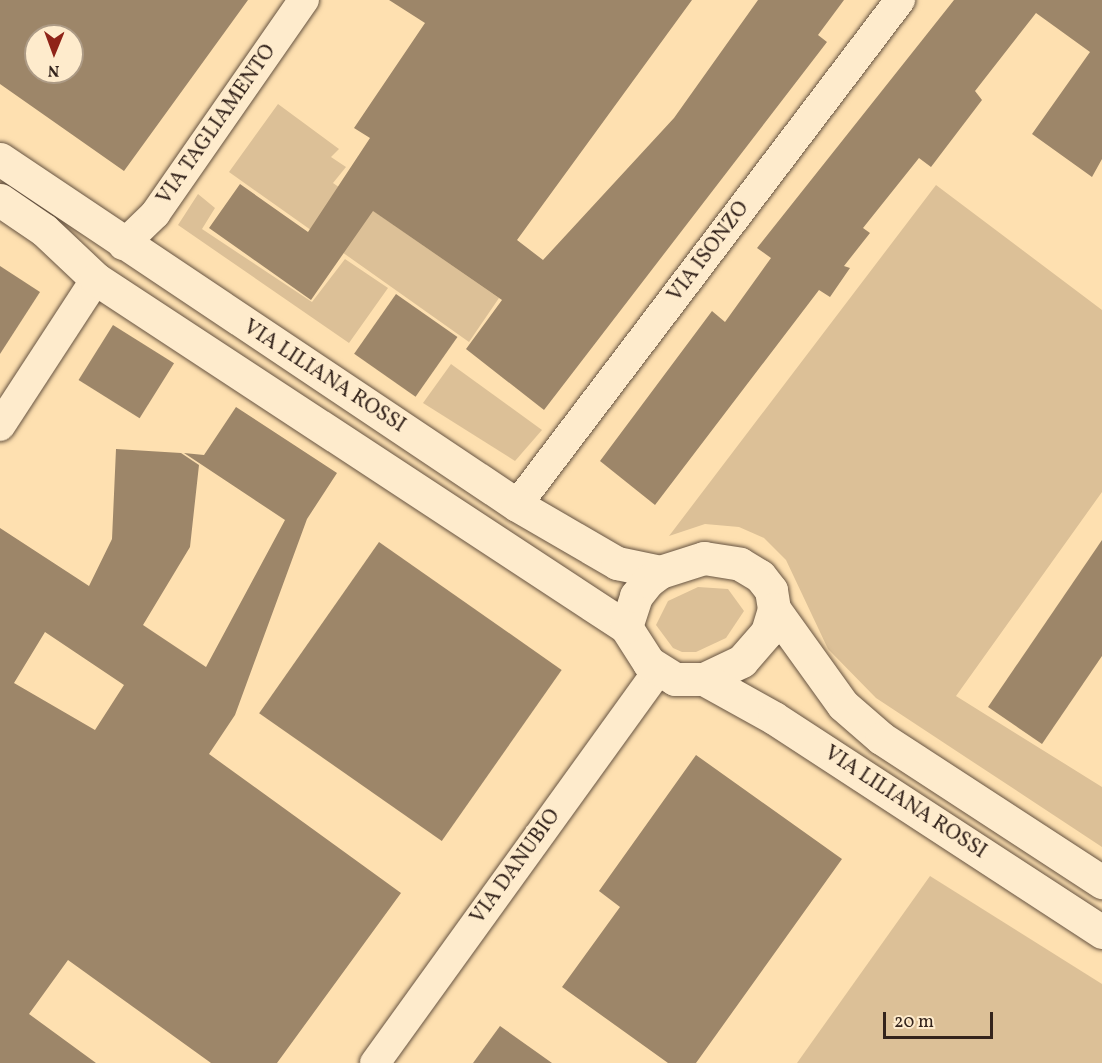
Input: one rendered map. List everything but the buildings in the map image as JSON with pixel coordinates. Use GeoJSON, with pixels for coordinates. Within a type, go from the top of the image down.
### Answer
{"type":"FeatureCollection","features":[{"type":"Feature","properties":{"kind":"street","name":"VIA TAGLIAMENTO"},"geometry":{"type":"LineString","coordinates":[[123,245],[155,213],[304,0]]}},
{"type":"Feature","properties":{"kind":"street","name":"VIA ISONZO"},"geometry":{"type":"LineString","coordinates":[[517,504],[900,0]]}},
{"type":"Feature","properties":{"kind":"street","name":"VIA LILIANA ROSSI"},"geometry":{"type":"LineString","coordinates":[[0,159],[123,245],[517,504],[617,563],[660,572]]}},
{"type":"Feature","properties":{"kind":"street","name":"VIA LILIANA ROSSI"},"geometry":{"type":"LineString","coordinates":[[0,200],[44,230],[96,279],[626,627],[657,672]]}},
{"type":"Feature","properties":{"kind":"street"},"geometry":{"type":"LineString","coordinates":[[0,426],[96,279]]}},
{"type":"Feature","properties":{"kind":"street","name":"VIA LILIANA ROSSI"},"geometry":{"type":"LineString","coordinates":[[626,627],[636,596],[660,572],[704,558],[740,564],[771,590],[774,609],[843,705],[881,738],[1102,882]]}},
{"type":"Feature","properties":{"kind":"street"},"geometry":{"type":"LineString","coordinates":[[657,672],[675,680],[704,679],[757,648],[774,609]]}},
{"type":"Feature","properties":{"kind":"street","name":"VIA DANUBIO"},"geometry":{"type":"LineString","coordinates":[[375,1063],[657,672]]}},
{"type":"Feature","properties":{"kind":"street","name":"VIA LILIANA ROSSI"},"geometry":{"type":"LineString","coordinates":[[704,679],[774,718],[1102,932]]}},
{"type":"Feature","properties":{"kind":"shaded area"},"geometry":{"type":"Polygon","coordinates":[[[278,104],[339,149],[331,157],[346,167],[333,183],[499,298],[469,342],[229,172],[278,104]]]}},
{"type":"Feature","properties":{"kind":"shaded area"},"geometry":{"type":"Polygon","coordinates":[[[936,185],[1102,310],[1102,492],[956,696],[1102,787],[1102,847],[876,698],[828,649],[786,560],[764,538],[739,527],[705,524],[669,536],[936,185]]]}},
{"type":"Feature","properties":{"kind":"shaded area"},"geometry":{"type":"Polygon","coordinates":[[[198,194],[215,208],[202,229],[312,302],[345,259],[388,288],[349,343],[178,225],[198,194]]]}},
{"type":"Feature","properties":{"kind":"shaded area"},"geometry":{"type":"Polygon","coordinates":[[[451,364],[542,430],[515,461],[423,403],[451,364]]]}},
{"type":"Feature","properties":{"kind":"shaded area"},"geometry":{"type":"Polygon","coordinates":[[[698,587],[728,589],[744,611],[726,638],[696,652],[682,652],[673,648],[656,625],[668,601],[698,587]]]}},
{"type":"Feature","properties":{"kind":"shaded area"},"geometry":{"type":"Polygon","coordinates":[[[930,876],[1102,984],[1102,1063],[797,1063],[930,876]]]}}]}
